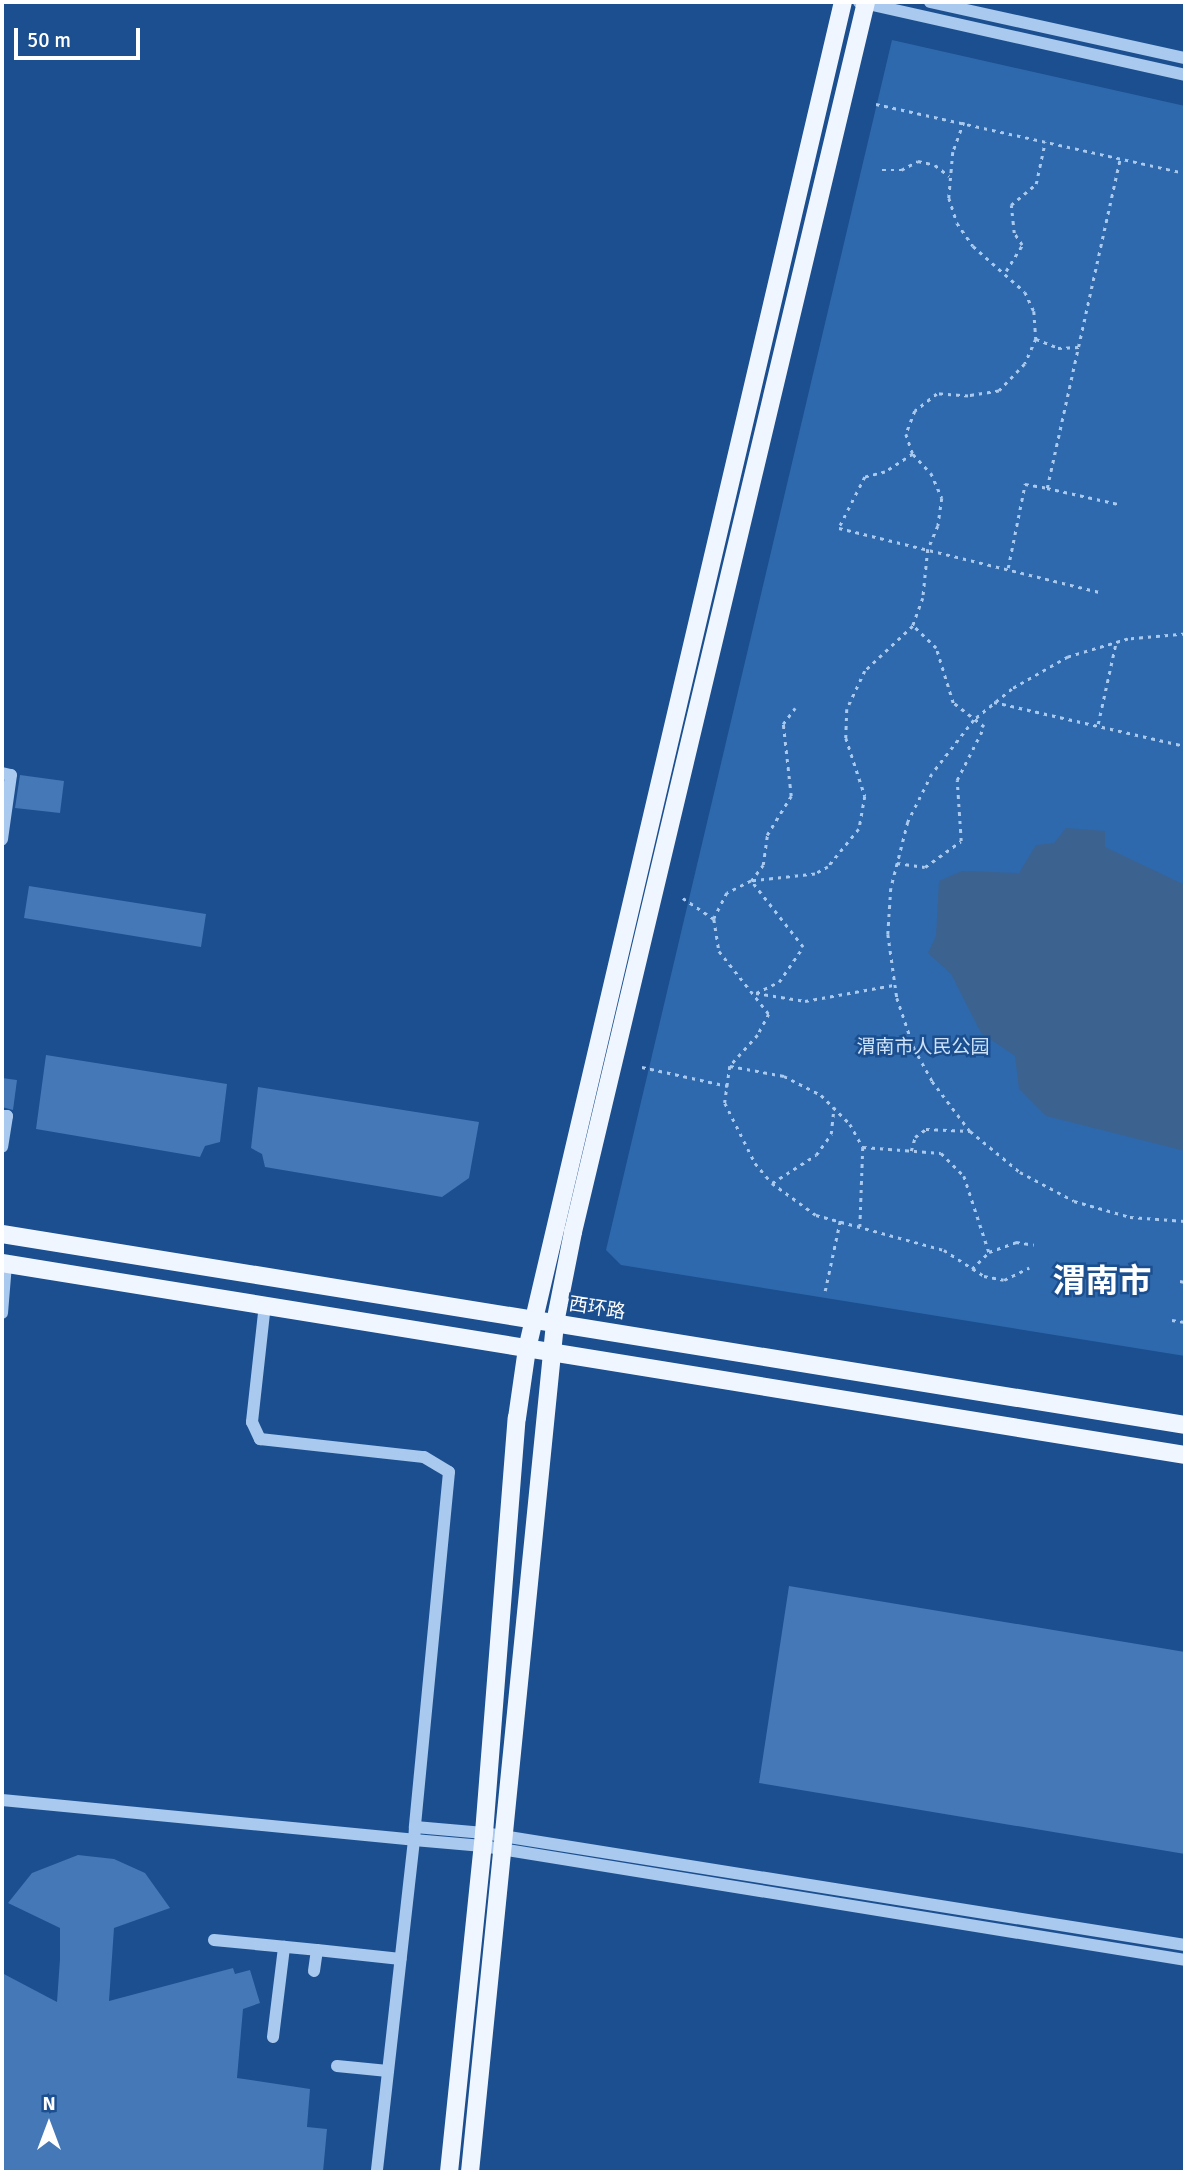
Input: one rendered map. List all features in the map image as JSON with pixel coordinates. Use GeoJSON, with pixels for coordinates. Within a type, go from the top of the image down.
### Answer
{"type":"FeatureCollection","features":[{"type":"Feature","properties":{"kind":"main road"},"geometry":{"type":"LineString","coordinates":[[449,2172],[484,1840],[516,1432],[527,1349],[843,2]]}},
{"type":"Feature","properties":{"kind":"main road"},"geometry":{"type":"LineString","coordinates":[[470,2172],[555,1323],[579,1205],[863,2]]}},
{"type":"Feature","properties":{"kind":"main road","name":"西环路"},"geometry":{"type":"LineString","coordinates":[[2,1234],[1185,1425]]}},
{"type":"Feature","properties":{"kind":"main road"},"geometry":{"type":"LineString","coordinates":[[4,1264],[265,1304],[1185,1455]]}},
{"type":"Feature","properties":{"kind":"street"},"geometry":{"type":"LineString","coordinates":[[863,2],[1185,75]]}},
{"type":"Feature","properties":{"kind":"street"},"geometry":{"type":"LineString","coordinates":[[934,19],[935,2],[977,7],[1185,58]]}},
{"type":"Feature","properties":{"kind":"street"},"geometry":{"type":"LineString","coordinates":[[972,27],[977,7]]}},
{"type":"Feature","properties":{"kind":"street"},"geometry":{"type":"LineString","coordinates":[[2,773],[11,775],[2,839]]}},
{"type":"Feature","properties":{"kind":"street"},"geometry":{"type":"LineString","coordinates":[[2,1116],[7,1116],[2,1147]]}},
{"type":"Feature","properties":{"kind":"street"},"geometry":{"type":"LineString","coordinates":[[2,1313],[4,1264]]}},
{"type":"Feature","properties":{"kind":"street"},"geometry":{"type":"LineString","coordinates":[[265,1304],[252,1422],[260,1438],[424,1457],[449,1472],[414,1834],[377,2172]]}},
{"type":"Feature","properties":{"kind":"street"},"geometry":{"type":"LineString","coordinates":[[2,1800],[484,1840],[1185,1945]]}},
{"type":"Feature","properties":{"kind":"street"},"geometry":{"type":"LineString","coordinates":[[503,1843],[1185,1960]]}},
{"type":"Feature","properties":{"kind":"street"},"geometry":{"type":"LineString","coordinates":[[214,1940],[401,1959]]}},
{"type":"Feature","properties":{"kind":"street"},"geometry":{"type":"LineString","coordinates":[[273,2037],[284,1947]]}},
{"type":"Feature","properties":{"kind":"street"},"geometry":{"type":"LineString","coordinates":[[314,1971],[317,1950]]}},
{"type":"Feature","properties":{"kind":"street"},"geometry":{"type":"LineString","coordinates":[[337,2066],[388,2071]]}},
{"type":"Feature","properties":{"kind":"path"},"geometry":{"type":"LineString","coordinates":[[876,104],[1185,173]]}},
{"type":"Feature","properties":{"kind":"path"},"geometry":{"type":"LineString","coordinates":[[964,122],[949,176],[949,198],[957,223],[973,246],[1006,271],[1025,292],[1034,311],[1035,339],[1025,364],[999,391],[968,396],[937,394],[915,411],[906,434],[912,454],[931,473],[942,498],[938,526],[928,549],[923,598],[913,626],[865,671],[847,709],[846,738],[865,796],[859,829],[828,867],[815,874],[751,881],[727,893],[714,919],[719,951],[756,993],[769,1013],[758,1035],[730,1066],[725,1103],[755,1163],[772,1183],[816,1214],[944,1250],[972,1269],[1004,1280],[1028,1268]]}},
{"type":"Feature","properties":{"kind":"path"},"geometry":{"type":"LineString","coordinates":[[1006,271],[1022,245],[1014,233],[1011,205],[1036,184],[1045,141]]}},
{"type":"Feature","properties":{"kind":"path"},"geometry":{"type":"LineString","coordinates":[[1047,488],[1120,158]]}},
{"type":"Feature","properties":{"kind":"path"},"geometry":{"type":"LineString","coordinates":[[882,170],[901,170],[918,162],[934,165],[949,176]]}},
{"type":"Feature","properties":{"kind":"path"},"geometry":{"type":"LineString","coordinates":[[1035,339],[1059,348],[1079,347]]}},
{"type":"Feature","properties":{"kind":"path"},"geometry":{"type":"LineString","coordinates":[[912,454],[885,472],[865,477],[839,528],[1099,592]]}},
{"type":"Feature","properties":{"kind":"path"},"geometry":{"type":"LineString","coordinates":[[1008,568],[1025,484],[1118,504]]}},
{"type":"Feature","properties":{"kind":"path"},"geometry":{"type":"LineString","coordinates":[[896,863],[925,867],[961,841],[957,780],[984,727],[953,704],[936,648],[913,626]]}},
{"type":"Feature","properties":{"kind":"path"},"geometry":{"type":"LineString","coordinates":[[1185,634],[1116,642],[1068,657],[994,702],[974,720],[932,774],[908,822],[896,863],[888,934],[894,985],[914,1048],[932,1081],[970,1131],[1020,1172],[1074,1200],[1130,1217],[1185,1221]]}},
{"type":"Feature","properties":{"kind":"path"},"geometry":{"type":"LineString","coordinates":[[1098,726],[1116,642]]}},
{"type":"Feature","properties":{"kind":"path"},"geometry":{"type":"LineString","coordinates":[[994,702],[1185,746]]}},
{"type":"Feature","properties":{"kind":"path"},"geometry":{"type":"LineString","coordinates":[[751,881],[763,865],[767,835],[791,796],[783,724],[795,708]]}},
{"type":"Feature","properties":{"kind":"path"},"geometry":{"type":"LineString","coordinates":[[751,881],[803,947],[779,982],[756,993]]}},
{"type":"Feature","properties":{"kind":"path"},"geometry":{"type":"LineString","coordinates":[[683,898],[714,919]]}},
{"type":"Feature","properties":{"kind":"path"},"geometry":{"type":"LineString","coordinates":[[756,993],[805,1001],[894,985]]}},
{"type":"Feature","properties":{"kind":"path"},"geometry":{"type":"LineString","coordinates":[[642,1066],[728,1086]]}},
{"type":"Feature","properties":{"kind":"path"},"geometry":{"type":"LineString","coordinates":[[730,1066],[784,1076],[821,1095],[850,1124],[863,1147],[860,1227]]}},
{"type":"Feature","properties":{"kind":"path"},"geometry":{"type":"LineString","coordinates":[[772,1183],[816,1155],[831,1134],[834,1107]]}},
{"type":"Feature","properties":{"kind":"path"},"geometry":{"type":"LineString","coordinates":[[911,1151],[915,1137],[926,1129],[970,1131]]}},
{"type":"Feature","properties":{"kind":"path"},"geometry":{"type":"LineString","coordinates":[[863,1147],[941,1153],[964,1176],[989,1252]]}},
{"type":"Feature","properties":{"kind":"path"},"geometry":{"type":"LineString","coordinates":[[825,1291],[840,1221]]}},
{"type":"Feature","properties":{"kind":"path"},"geometry":{"type":"LineString","coordinates":[[972,1269],[989,1252],[1016,1242],[1034,1245]]}},
{"type":"Feature","properties":{"kind":"path"},"geometry":{"type":"LineString","coordinates":[[1180,1281],[1185,1282]]}},
{"type":"Feature","properties":{"kind":"path"},"geometry":{"type":"LineString","coordinates":[[1171,1320],[1185,1322]]}},
{"type":"Feature","properties":{"kind":"green space","name":"渭南市人民公园"},"geometry":{"type":"Polygon","coordinates":[[[892,40],[1185,106],[1185,1356],[621,1265],[606,1250],[892,40]]]}},
{"type":"Feature","properties":{"kind":"shaded area"},"geometry":{"type":"Polygon","coordinates":[[[1066,828],[1105,831],[1105,847],[1185,885],[1185,1151],[1046,1116],[1019,1089],[1015,1056],[981,1033],[951,974],[928,953],[936,936],[939,881],[962,871],[1019,873],[1036,845],[1054,843],[1066,828]]]}},
{"type":"Feature","properties":{"kind":"building"},"geometry":{"type":"Polygon","coordinates":[[[20,775],[64,781],[60,813],[15,808],[20,775]]]}},
{"type":"Feature","properties":{"kind":"building"},"geometry":{"type":"Polygon","coordinates":[[[29,886],[206,914],[201,947],[24,918],[29,886]]]}},
{"type":"Feature","properties":{"kind":"building"},"geometry":{"type":"Polygon","coordinates":[[[46,1055],[227,1084],[220,1142],[205,1146],[200,1157],[36,1129],[46,1055]]]}},
{"type":"Feature","properties":{"kind":"building"},"geometry":{"type":"Polygon","coordinates":[[[2,1078],[17,1080],[13,1110],[2,1107],[2,1078]]]}},
{"type":"Feature","properties":{"kind":"building"},"geometry":{"type":"Polygon","coordinates":[[[258,1087],[479,1122],[469,1178],[442,1197],[265,1167],[262,1154],[251,1148],[258,1087]]]}},
{"type":"Feature","properties":{"kind":"building"},"geometry":{"type":"Polygon","coordinates":[[[789,1586],[1185,1652],[1185,1854],[759,1783],[789,1586]]]}},
{"type":"Feature","properties":{"kind":"building"},"geometry":{"type":"Polygon","coordinates":[[[78,1855],[114,1859],[145,1873],[170,1908],[114,1928],[109,2001],[233,1968],[235,1974],[250,1970],[260,2003],[243,2009],[237,2078],[310,2089],[307,2127],[327,2129],[323,2172],[2,2172],[2,1973],[57,2002],[60,1959],[60,1928],[8,1903],[32,1873],[78,1855]]]}},
{"type":"Feature","properties":{"kind":"district","name":"渭南市"},"geometry":{"type":"Point","coordinates":[1102,1282]}}]}
